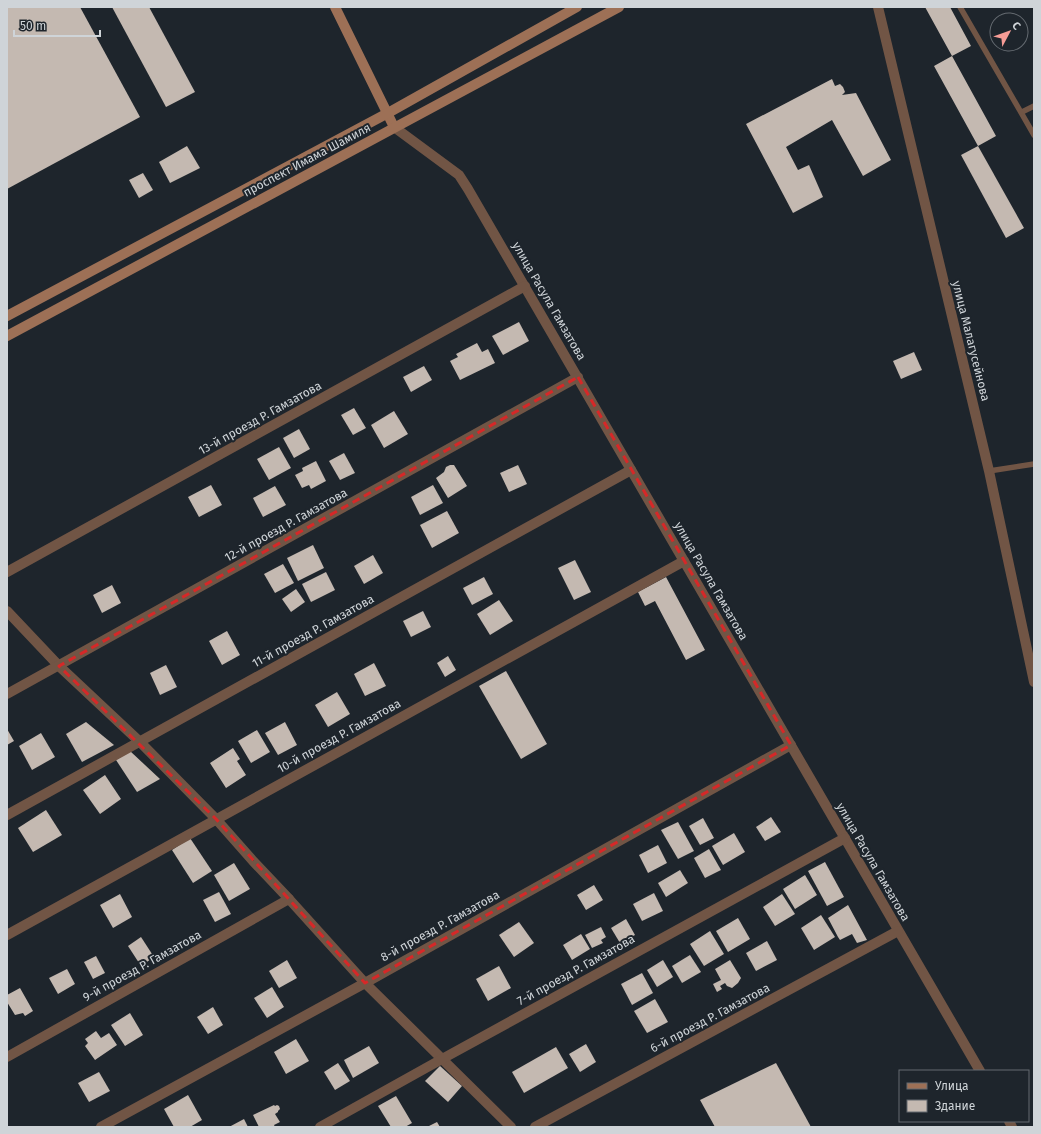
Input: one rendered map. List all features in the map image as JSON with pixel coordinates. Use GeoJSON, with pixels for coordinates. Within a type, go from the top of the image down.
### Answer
{"type":"FeatureCollection","features":[{"type":"Feature","properties":{"kind":"main road"},"geometry":{"type":"LineString","coordinates":[[335,7],[394,127]]}},
{"type":"Feature","properties":{"kind":"main road","name":"проспект Имама Шамиля"},"geometry":{"type":"LineString","coordinates":[[7,316],[388,113],[578,7]]}},
{"type":"Feature","properties":{"kind":"main road","name":"проспект Имама Шамиля"},"geometry":{"type":"LineString","coordinates":[[7,336],[619,7]]}},
{"type":"Feature","properties":{"kind":"street","name":"улица Малагусейнова"},"geometry":{"type":"LineString","coordinates":[[878,7],[989,471],[1034,682]]}},
{"type":"Feature","properties":{"kind":"street","name":"улица Расула Гамзатова"},"geometry":{"type":"LineString","coordinates":[[394,127],[459,175],[468,189],[979,1070]]}},
{"type":"Feature","properties":{"kind":"street","name":"13-й проезд Р. Гамзатова"},"geometry":{"type":"LineString","coordinates":[[7,572],[525,286]]}},
{"type":"Feature","properties":{"kind":"street","name":"12-й проезд Р. Гамзатова"},"geometry":{"type":"LineString","coordinates":[[7,694],[578,377]]}},
{"type":"Feature","properties":{"kind":"street","name":"11-й проезд Р. Гамзатова"},"geometry":{"type":"LineString","coordinates":[[7,815],[631,470]]}},
{"type":"Feature","properties":{"kind":"street","name":"10-й проезд Р. Гамзатова"},"geometry":{"type":"LineString","coordinates":[[7,935],[684,561]]}},
{"type":"Feature","properties":{"kind":"street"},"geometry":{"type":"LineString","coordinates":[[7,611],[59,666],[140,742],[216,819],[253,862],[290,899],[365,983],[511,1127]]}},
{"type":"Feature","properties":{"kind":"street","name":"8-й проезд Р. Гамзатова"},"geometry":{"type":"LineString","coordinates":[[101,1127],[365,983],[791,746]]}},
{"type":"Feature","properties":{"kind":"street","name":"7-й проезд Р. Гамзатова"},"geometry":{"type":"LineString","coordinates":[[320,1127],[845,838]]}},
{"type":"Feature","properties":{"kind":"street","name":"9-й проезд Р. Гамзатова"},"geometry":{"type":"LineString","coordinates":[[7,1057],[290,899]]}},
{"type":"Feature","properties":{"kind":"street","name":"6-й проезд Р. Гамзатова"},"geometry":{"type":"LineString","coordinates":[[535,1127],[898,931]]}},
{"type":"Feature","properties":{"kind":"lane"},"geometry":{"type":"LineString","coordinates":[[960,7],[1034,134]]}},
{"type":"Feature","properties":{"kind":"lane"},"geometry":{"type":"LineString","coordinates":[[1022,112],[1034,106]]}},
{"type":"Feature","properties":{"kind":"lane"},"geometry":{"type":"LineString","coordinates":[[989,471],[1034,464]]}},
{"type":"Feature","properties":{"kind":"highlighted area"},"geometry":{"type":"Polygon","coordinates":[[[578,377],[791,745],[365,983],[216,819],[59,666],[578,377]]]}},
{"type":"Feature","properties":{"kind":"building"},"geometry":{"type":"Polygon","coordinates":[[[7,7],[80,7],[140,117],[7,189],[7,7]]]}},
{"type":"Feature","properties":{"kind":"building"},"geometry":{"type":"Polygon","coordinates":[[[112,7],[149,7],[195,92],[166,107],[112,7]]]}},
{"type":"Feature","properties":{"kind":"building"},"geometry":{"type":"Polygon","coordinates":[[[925,7],[950,7],[971,46],[952,56],[925,7]]]}},
{"type":"Feature","properties":{"kind":"building"},"geometry":{"type":"Polygon","coordinates":[[[952,56],[996,136],[978,146],[934,66],[952,56]]]}},
{"type":"Feature","properties":{"kind":"building"},"geometry":{"type":"Polygon","coordinates":[[[832,79],[835,86],[840,84],[843,87],[845,92],[842,95],[856,93],[891,160],[863,176],[832,120],[786,147],[798,170],[809,165],[823,197],[793,213],[746,124],[832,79]]]}},
{"type":"Feature","properties":{"kind":"building"},"geometry":{"type":"Polygon","coordinates":[[[187,146],[200,168],[170,183],[159,162],[187,146]]]}},
{"type":"Feature","properties":{"kind":"building"},"geometry":{"type":"Polygon","coordinates":[[[978,146],[1024,228],[1006,238],[961,155],[978,146]]]}},
{"type":"Feature","properties":{"kind":"building"},"geometry":{"type":"Polygon","coordinates":[[[143,173],[153,190],[139,198],[129,180],[143,173]]]}},
{"type":"Feature","properties":{"kind":"building"},"geometry":{"type":"Polygon","coordinates":[[[519,322],[529,341],[503,355],[492,336],[519,322]]]}},
{"type":"Feature","properties":{"kind":"building"},"geometry":{"type":"Polygon","coordinates":[[[477,343],[482,352],[488,349],[495,363],[460,380],[450,361],[458,357],[456,354],[477,343]]]}},
{"type":"Feature","properties":{"kind":"building"},"geometry":{"type":"Polygon","coordinates":[[[914,352],[922,370],[901,379],[893,361],[914,352]]]}},
{"type":"Feature","properties":{"kind":"building"},"geometry":{"type":"Polygon","coordinates":[[[424,366],[432,380],[411,392],[403,377],[424,366]]]}},
{"type":"Feature","properties":{"kind":"building"},"geometry":{"type":"Polygon","coordinates":[[[354,408],[366,428],[353,435],[341,415],[354,408]]]}},
{"type":"Feature","properties":{"kind":"building"},"geometry":{"type":"Polygon","coordinates":[[[394,411],[408,434],[384,448],[371,425],[394,411]]]}},
{"type":"Feature","properties":{"kind":"building"},"geometry":{"type":"Polygon","coordinates":[[[299,429],[310,449],[294,458],[283,438],[299,429]]]}},
{"type":"Feature","properties":{"kind":"building"},"geometry":{"type":"Polygon","coordinates":[[[279,447],[291,468],[269,480],[257,459],[279,447]]]}},
{"type":"Feature","properties":{"kind":"building"},"geometry":{"type":"Polygon","coordinates":[[[344,453],[355,473],[340,480],[329,461],[344,453]]]}},
{"type":"Feature","properties":{"kind":"building"},"geometry":{"type":"Polygon","coordinates":[[[316,461],[326,481],[311,489],[309,485],[302,488],[295,475],[303,471],[302,468],[316,461]]]}},
{"type":"Feature","properties":{"kind":"building"},"geometry":{"type":"Polygon","coordinates":[[[454,465],[467,486],[448,498],[436,478],[444,472],[446,467],[454,465]]]}},
{"type":"Feature","properties":{"kind":"building"},"geometry":{"type":"Polygon","coordinates":[[[518,465],[527,484],[509,492],[500,473],[518,465]]]}},
{"type":"Feature","properties":{"kind":"building"},"geometry":{"type":"Polygon","coordinates":[[[211,485],[222,505],[199,517],[188,497],[211,485]]]}},
{"type":"Feature","properties":{"kind":"building"},"geometry":{"type":"Polygon","coordinates":[[[433,485],[443,503],[420,515],[411,497],[433,485]]]}},
{"type":"Feature","properties":{"kind":"building"},"geometry":{"type":"Polygon","coordinates":[[[275,486],[286,505],[263,517],[253,498],[275,486]]]}},
{"type":"Feature","properties":{"kind":"building"},"geometry":{"type":"Polygon","coordinates":[[[447,511],[459,533],[432,548],[420,525],[447,511]]]}},
{"type":"Feature","properties":{"kind":"building"},"geometry":{"type":"Polygon","coordinates":[[[313,545],[324,568],[298,581],[287,558],[313,545]]]}},
{"type":"Feature","properties":{"kind":"building"},"geometry":{"type":"Polygon","coordinates":[[[373,555],[383,573],[364,584],[354,566],[373,555]]]}},
{"type":"Feature","properties":{"kind":"building"},"geometry":{"type":"Polygon","coordinates":[[[575,560],[591,592],[574,600],[558,568],[575,560]]]}},
{"type":"Feature","properties":{"kind":"building"},"geometry":{"type":"Polygon","coordinates":[[[283,564],[294,583],[275,593],[264,574],[283,564]]]}},
{"type":"Feature","properties":{"kind":"building"},"geometry":{"type":"Polygon","coordinates":[[[326,572],[335,590],[311,602],[302,584],[326,572]]]}},
{"type":"Feature","properties":{"kind":"building"},"geometry":{"type":"Polygon","coordinates":[[[484,577],[493,594],[472,605],[463,588],[484,577]]]}},
{"type":"Feature","properties":{"kind":"building"},"geometry":{"type":"Polygon","coordinates":[[[666,577],[705,650],[686,660],[655,601],[645,606],[638,592],[666,577]]]}},
{"type":"Feature","properties":{"kind":"building"},"geometry":{"type":"Polygon","coordinates":[[[112,585],[121,603],[102,613],[93,595],[112,585]]]}},
{"type":"Feature","properties":{"kind":"building"},"geometry":{"type":"Polygon","coordinates":[[[296,589],[305,602],[291,612],[282,599],[296,589]]]}},
{"type":"Feature","properties":{"kind":"building"},"geometry":{"type":"Polygon","coordinates":[[[499,600],[513,621],[490,635],[477,614],[499,600]]]}},
{"type":"Feature","properties":{"kind":"building"},"geometry":{"type":"Polygon","coordinates":[[[423,611],[431,627],[411,637],[403,621],[423,611]]]}},
{"type":"Feature","properties":{"kind":"building"},"geometry":{"type":"Polygon","coordinates":[[[227,631],[240,655],[222,665],[209,641],[227,631]]]}},
{"type":"Feature","properties":{"kind":"building"},"geometry":{"type":"Polygon","coordinates":[[[448,656],[456,670],[445,677],[437,663],[448,656]]]}},
{"type":"Feature","properties":{"kind":"building"},"geometry":{"type":"Polygon","coordinates":[[[374,663],[386,686],[365,696],[354,674],[374,663]]]}},
{"type":"Feature","properties":{"kind":"building"},"geometry":{"type":"Polygon","coordinates":[[[166,665],[177,687],[160,695],[150,673],[166,665]]]}},
{"type":"Feature","properties":{"kind":"building"},"geometry":{"type":"Polygon","coordinates":[[[506,671],[547,744],[521,759],[479,686],[506,671]]]}},
{"type":"Feature","properties":{"kind":"building"},"geometry":{"type":"Polygon","coordinates":[[[337,692],[350,714],[328,727],[315,705],[337,692]]]}},
{"type":"Feature","properties":{"kind":"building"},"geometry":{"type":"Polygon","coordinates":[[[86,722],[114,745],[82,762],[66,734],[86,722]]]}},
{"type":"Feature","properties":{"kind":"building"},"geometry":{"type":"Polygon","coordinates":[[[285,722],[297,745],[278,755],[265,733],[285,722]]]}},
{"type":"Feature","properties":{"kind":"building"},"geometry":{"type":"Polygon","coordinates":[[[7,729],[14,741],[7,745],[7,729]]]}},
{"type":"Feature","properties":{"kind":"building"},"geometry":{"type":"Polygon","coordinates":[[[257,730],[270,752],[251,763],[238,741],[257,730]]]}},
{"type":"Feature","properties":{"kind":"building"},"geometry":{"type":"Polygon","coordinates":[[[41,733],[55,757],[32,770],[19,746],[41,733]]]}},
{"type":"Feature","properties":{"kind":"building"},"geometry":{"type":"Polygon","coordinates":[[[233,748],[240,759],[237,761],[246,775],[226,788],[210,763],[233,748]]]}},
{"type":"Feature","properties":{"kind":"building"},"geometry":{"type":"Polygon","coordinates":[[[130,751],[160,779],[137,792],[116,760],[130,751]]]}},
{"type":"Feature","properties":{"kind":"building"},"geometry":{"type":"Polygon","coordinates":[[[105,775],[121,799],[100,814],[83,790],[105,775]]]}},
{"type":"Feature","properties":{"kind":"building"},"geometry":{"type":"Polygon","coordinates":[[[46,810],[62,835],[33,852],[18,828],[46,810]]]}},
{"type":"Feature","properties":{"kind":"building"},"geometry":{"type":"Polygon","coordinates":[[[771,817],[781,832],[765,841],[756,827],[771,817]]]}},
{"type":"Feature","properties":{"kind":"building"},"geometry":{"type":"Polygon","coordinates":[[[703,818],[714,838],[700,845],[689,826],[703,818]]]}},
{"type":"Feature","properties":{"kind":"building"},"geometry":{"type":"Polygon","coordinates":[[[678,822],[694,851],[678,859],[661,830],[678,822]]]}},
{"type":"Feature","properties":{"kind":"building"},"geometry":{"type":"Polygon","coordinates":[[[734,833],[745,852],[723,865],[712,846],[734,833]]]}},
{"type":"Feature","properties":{"kind":"building"},"geometry":{"type":"Polygon","coordinates":[[[190,838],[212,871],[193,883],[172,850],[190,838]]]}},
{"type":"Feature","properties":{"kind":"building"},"geometry":{"type":"Polygon","coordinates":[[[658,845],[667,863],[648,873],[639,855],[658,845]]]}},
{"type":"Feature","properties":{"kind":"building"},"geometry":{"type":"Polygon","coordinates":[[[709,849],[721,870],[705,878],[694,858],[709,849]]]}},
{"type":"Feature","properties":{"kind":"building"},"geometry":{"type":"Polygon","coordinates":[[[825,862],[844,897],[827,906],[808,871],[825,862]]]}},
{"type":"Feature","properties":{"kind":"building"},"geometry":{"type":"Polygon","coordinates":[[[234,863],[250,889],[229,901],[214,875],[234,863]]]}},
{"type":"Feature","properties":{"kind":"building"},"geometry":{"type":"Polygon","coordinates":[[[680,870],[688,883],[666,897],[658,883],[680,870]]]}},
{"type":"Feature","properties":{"kind":"building"},"geometry":{"type":"Polygon","coordinates":[[[805,875],[817,895],[795,909],[783,889],[805,875]]]}},
{"type":"Feature","properties":{"kind":"building"},"geometry":{"type":"Polygon","coordinates":[[[594,885],[603,900],[586,910],[577,895],[594,885]]]}},
{"type":"Feature","properties":{"kind":"building"},"geometry":{"type":"Polygon","coordinates":[[[219,892],[231,914],[215,922],[203,900],[219,892]]]}},
{"type":"Feature","properties":{"kind":"building"},"geometry":{"type":"Polygon","coordinates":[[[654,893],[663,911],[642,921],[633,904],[654,893]]]}},
{"type":"Feature","properties":{"kind":"building"},"geometry":{"type":"Polygon","coordinates":[[[120,894],[132,917],[113,928],[100,905],[120,894]]]}},
{"type":"Feature","properties":{"kind":"building"},"geometry":{"type":"Polygon","coordinates":[[[782,894],[795,914],[775,926],[763,907],[782,894]]]}},
{"type":"Feature","properties":{"kind":"building"},"geometry":{"type":"Polygon","coordinates":[[[848,905],[867,940],[857,943],[852,934],[840,940],[838,937],[828,918],[848,905]]]}},
{"type":"Feature","properties":{"kind":"building"},"geometry":{"type":"Polygon","coordinates":[[[821,915],[835,937],[814,950],[801,928],[821,915]]]}},
{"type":"Feature","properties":{"kind":"building"},"geometry":{"type":"Polygon","coordinates":[[[738,918],[750,939],[728,952],[716,931],[738,918]]]}},
{"type":"Feature","properties":{"kind":"building"},"geometry":{"type":"Polygon","coordinates":[[[626,919],[635,935],[620,943],[611,928],[626,919]]]}},
{"type":"Feature","properties":{"kind":"building"},"geometry":{"type":"Polygon","coordinates":[[[519,922],[534,943],[514,957],[499,935],[519,922]]]}},
{"type":"Feature","properties":{"kind":"building"},"geometry":{"type":"Polygon","coordinates":[[[601,927],[606,937],[601,940],[603,943],[592,948],[585,935],[601,927]]]}},
{"type":"Feature","properties":{"kind":"building"},"geometry":{"type":"Polygon","coordinates":[[[710,931],[724,954],[704,966],[690,944],[710,931]]]}},
{"type":"Feature","properties":{"kind":"building"},"geometry":{"type":"Polygon","coordinates":[[[581,934],[590,949],[572,960],[563,945],[581,934]]]}},
{"type":"Feature","properties":{"kind":"building"},"geometry":{"type":"Polygon","coordinates":[[[141,937],[154,957],[141,966],[128,946],[141,937]]]}},
{"type":"Feature","properties":{"kind":"building"},"geometry":{"type":"Polygon","coordinates":[[[767,941],[777,960],[756,971],[746,953],[767,941]]]}},
{"type":"Feature","properties":{"kind":"building"},"geometry":{"type":"Polygon","coordinates":[[[690,955],[701,972],[682,983],[672,966],[690,955]]]}},
{"type":"Feature","properties":{"kind":"building"},"geometry":{"type":"Polygon","coordinates":[[[96,956],[105,973],[93,979],[84,962],[96,956]]]}},
{"type":"Feature","properties":{"kind":"building"},"geometry":{"type":"Polygon","coordinates":[[[287,960],[297,978],[279,988],[269,971],[287,960]]]}},
{"type":"Feature","properties":{"kind":"building"},"geometry":{"type":"Polygon","coordinates":[[[663,960],[673,977],[657,987],[647,970],[663,960]]]}},
{"type":"Feature","properties":{"kind":"building"},"geometry":{"type":"Polygon","coordinates":[[[730,960],[741,978],[732,988],[727,986],[725,983],[720,986],[722,989],[717,992],[713,984],[721,980],[715,969],[730,960]]]}},
{"type":"Feature","properties":{"kind":"building"},"geometry":{"type":"Polygon","coordinates":[[[499,966],[511,988],[488,1001],[476,979],[499,966]]]}},
{"type":"Feature","properties":{"kind":"building"},"geometry":{"type":"Polygon","coordinates":[[[67,969],[75,984],[58,994],[49,978],[67,969]]]}},
{"type":"Feature","properties":{"kind":"building"},"geometry":{"type":"Polygon","coordinates":[[[642,973],[653,993],[632,1005],[621,984],[642,973]]]}},
{"type":"Feature","properties":{"kind":"building"},"geometry":{"type":"Polygon","coordinates":[[[272,987],[284,1007],[267,1018],[254,998],[272,987]]]}},
{"type":"Feature","properties":{"kind":"building"},"geometry":{"type":"Polygon","coordinates":[[[20,988],[33,1011],[25,1016],[23,1013],[15,1015],[7,1002],[7,995],[20,988]]]}},
{"type":"Feature","properties":{"kind":"building"},"geometry":{"type":"Polygon","coordinates":[[[655,999],[668,1022],[647,1033],[634,1011],[655,999]]]}},
{"type":"Feature","properties":{"kind":"building"},"geometry":{"type":"Polygon","coordinates":[[[213,1007],[223,1025],[208,1034],[197,1017],[213,1007]]]}},
{"type":"Feature","properties":{"kind":"building"},"geometry":{"type":"Polygon","coordinates":[[[130,1013],[143,1035],[125,1046],[111,1025],[130,1013]]]}},
{"type":"Feature","properties":{"kind":"building"},"geometry":{"type":"Polygon","coordinates":[[[96,1031],[101,1038],[109,1033],[117,1045],[95,1060],[85,1046],[88,1043],[85,1039],[96,1031]]]}},
{"type":"Feature","properties":{"kind":"building"},"geometry":{"type":"Polygon","coordinates":[[[296,1039],[309,1061],[286,1074],[274,1052],[296,1039]]]}},
{"type":"Feature","properties":{"kind":"building"},"geometry":{"type":"Polygon","coordinates":[[[586,1044],[596,1062],[580,1072],[569,1054],[586,1044]]]}},
{"type":"Feature","properties":{"kind":"building"},"geometry":{"type":"Polygon","coordinates":[[[369,1046],[379,1063],[353,1078],[344,1060],[369,1046]]]}},
{"type":"Feature","properties":{"kind":"building"},"geometry":{"type":"Polygon","coordinates":[[[556,1047],[568,1068],[524,1093],[512,1072],[556,1047]]]}},
{"type":"Feature","properties":{"kind":"building"},"geometry":{"type":"Polygon","coordinates":[[[338,1063],[350,1081],[335,1090],[324,1072],[338,1063]]]}},
{"type":"Feature","properties":{"kind":"building"},"geometry":{"type":"Polygon","coordinates":[[[776,1063],[811,1127],[715,1127],[700,1100],[776,1063]]]}},
{"type":"Feature","properties":{"kind":"building"},"geometry":{"type":"Polygon","coordinates":[[[440,1066],[462,1086],[448,1102],[425,1081],[440,1066]]]}},
{"type":"Feature","properties":{"kind":"building"},"geometry":{"type":"Polygon","coordinates":[[[99,1072],[110,1091],[89,1102],[78,1083],[99,1072]]]}},
{"type":"Feature","properties":{"kind":"building"},"geometry":{"type":"Polygon","coordinates":[[[188,1095],[202,1120],[190,1127],[174,1127],[164,1109],[188,1095]]]}},
{"type":"Feature","properties":{"kind":"building"},"geometry":{"type":"Polygon","coordinates":[[[396,1096],[412,1123],[405,1127],[391,1127],[378,1106],[396,1096]]]}},
{"type":"Feature","properties":{"kind":"building"},"geometry":{"type":"Polygon","coordinates":[[[274,1105],[279,1106],[280,1109],[275,1114],[280,1122],[274,1125],[275,1127],[259,1127],[253,1115],[274,1105]]]}},
{"type":"Feature","properties":{"kind":"building"},"geometry":{"type":"Polygon","coordinates":[[[244,1119],[248,1127],[229,1127],[244,1119]]]}},
{"type":"Feature","properties":{"kind":"building"},"geometry":{"type":"Polygon","coordinates":[[[437,1122],[440,1127],[427,1127],[437,1122]]]}}]}
